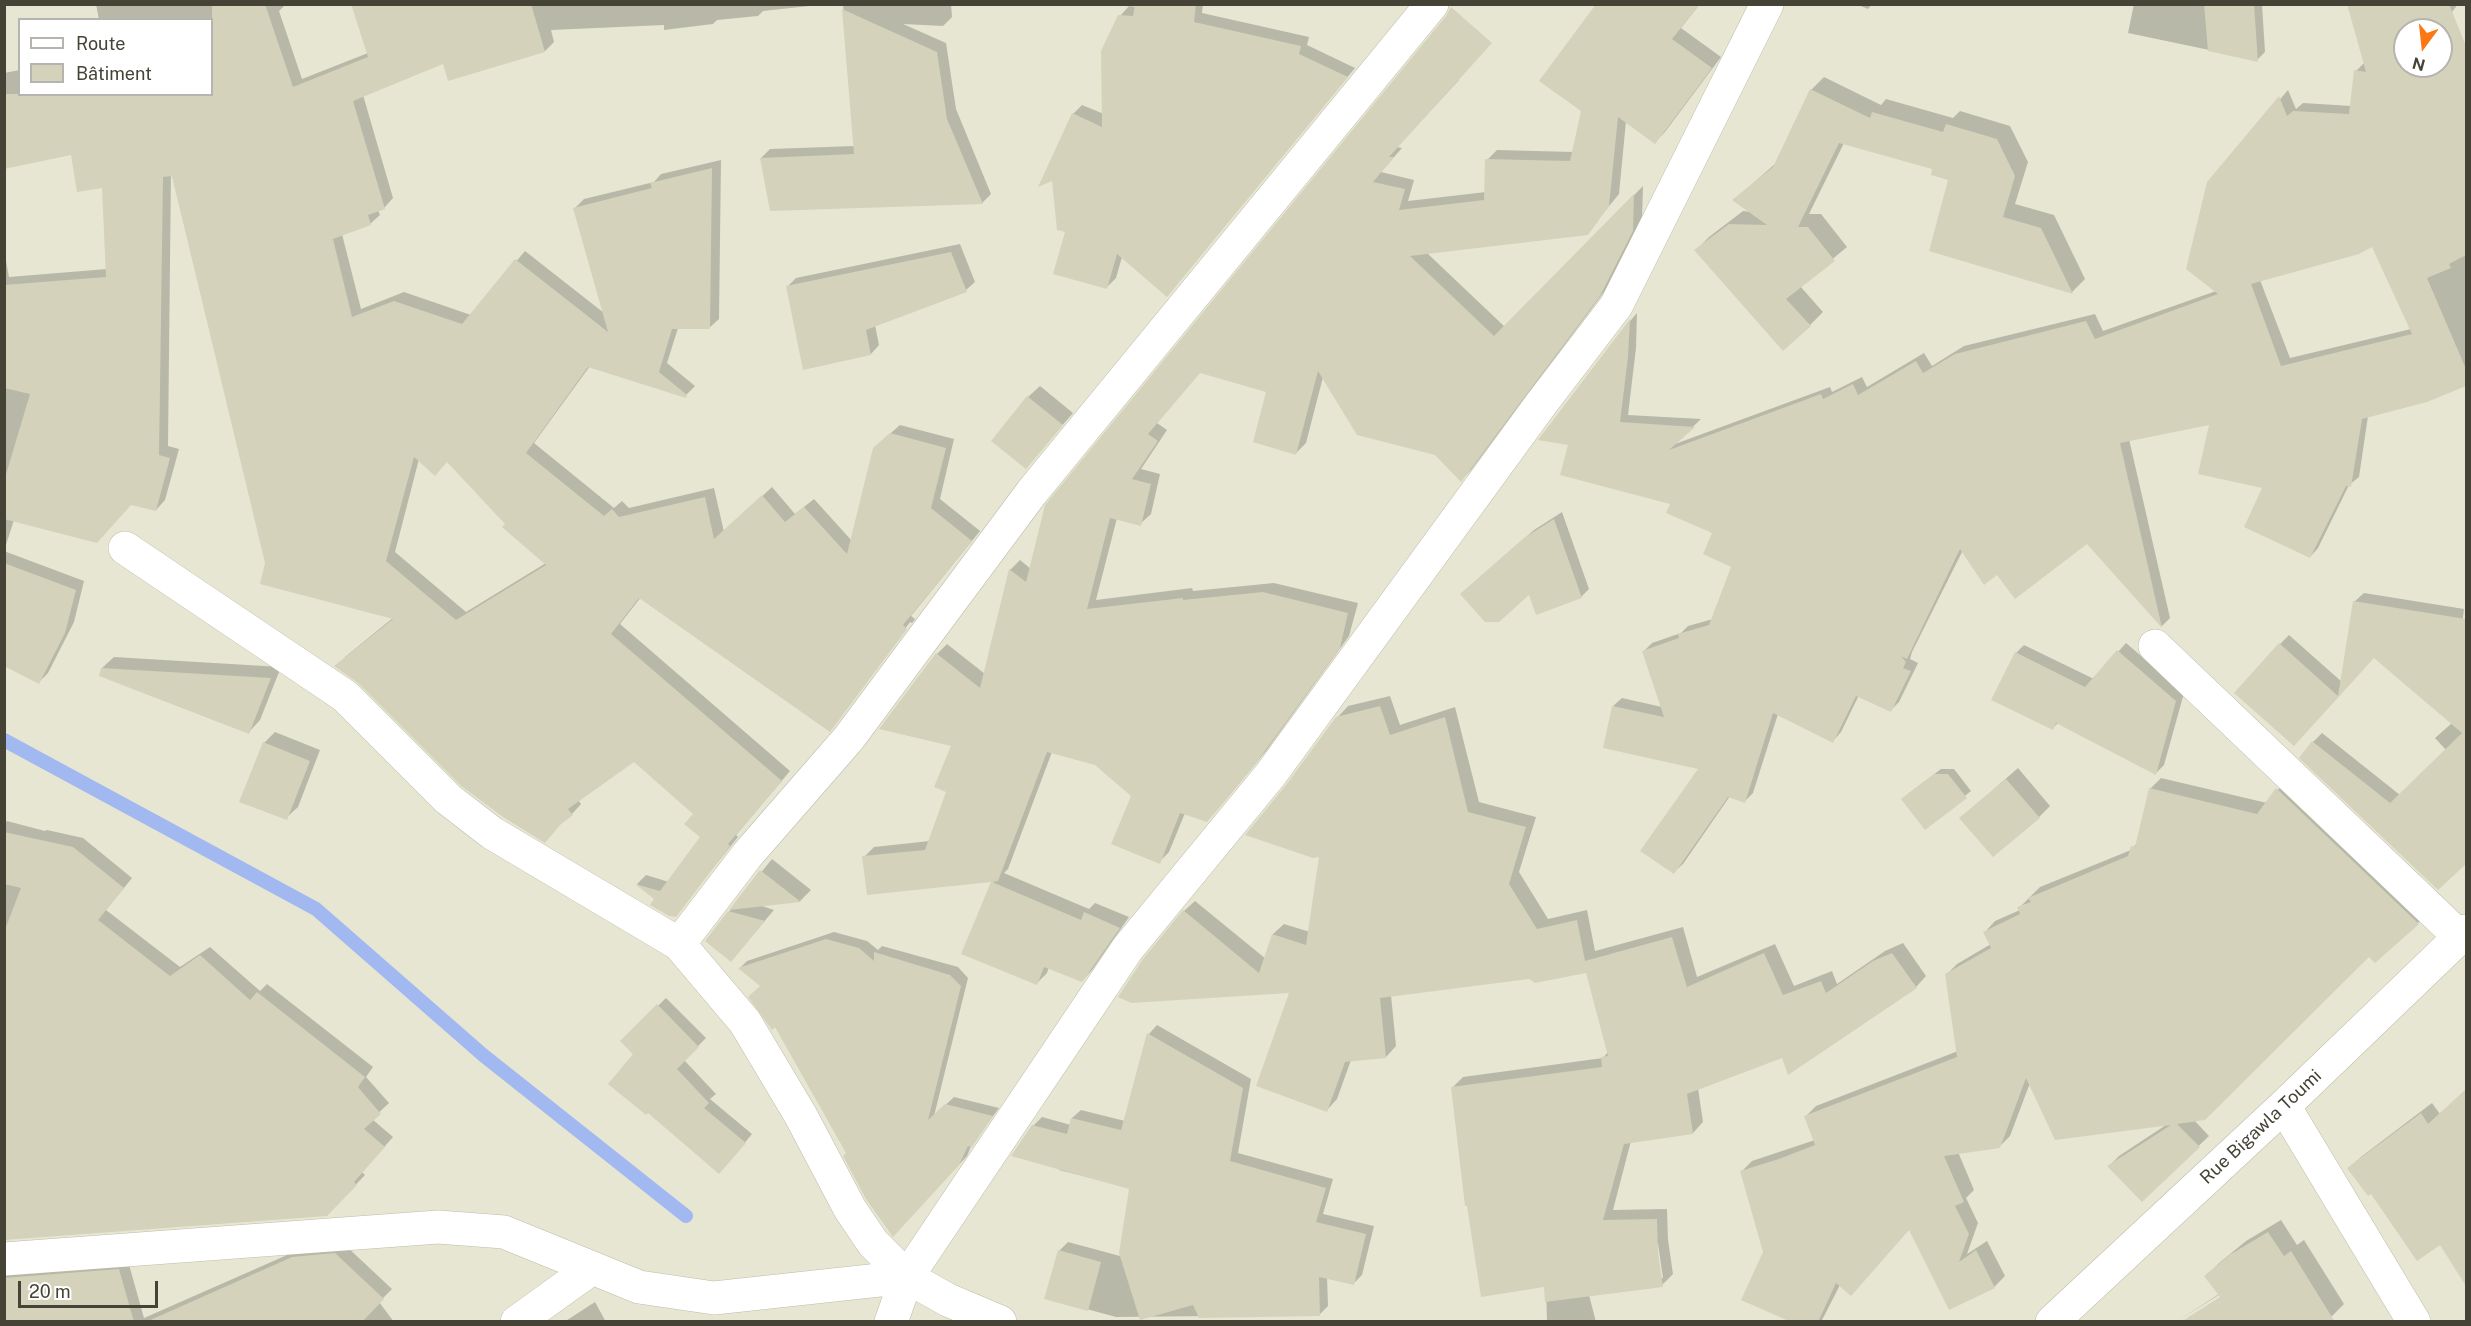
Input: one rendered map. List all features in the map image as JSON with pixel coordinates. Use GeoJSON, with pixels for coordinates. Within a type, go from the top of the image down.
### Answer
{"type":"FeatureCollection","features":[{"type":"Feature","properties":{"kind":"street"},"geometry":{"type":"LineString","coordinates":[[680,944],[748,854],[849,738],[1032,492],[1432,4]]}},
{"type":"Feature","properties":{"kind":"street"},"geometry":{"type":"LineString","coordinates":[[891,1322],[907,1277],[1128,948],[1271,774],[1541,404],[1616,306],[1767,4]]}},
{"type":"Feature","properties":{"kind":"street"},"geometry":{"type":"LineString","coordinates":[[125,548],[345,696],[448,799],[492,833],[680,944],[745,1022],[801,1116],[850,1209],[873,1243],[907,1277],[948,1300],[1000,1322]]}},
{"type":"Feature","properties":{"kind":"street"},"geometry":{"type":"LineString","coordinates":[[2155,646],[2463,934]]}},
{"type":"Feature","properties":{"kind":"street","name":"Rue Bigawla Toumi"},"geometry":{"type":"LineString","coordinates":[[2052,1322],[2284,1106],[2463,934]]}},
{"type":"Feature","properties":{"kind":"street"},"geometry":{"type":"LineString","coordinates":[[2284,1106],[2414,1322]]}},
{"type":"Feature","properties":{"kind":"street"},"geometry":{"type":"LineString","coordinates":[[4,1258],[438,1227],[504,1232],[639,1287],[721,1310],[907,1277]]}},
{"type":"Feature","properties":{"kind":"street"},"geometry":{"type":"LineString","coordinates":[[517,1322],[592,1268]]}},
{"type":"Feature","properties":{"kind":"shaded area"},"geometry":{"type":"Polygon","coordinates":[[[5,5],[2466,5],[2466,1321],[5,1321],[5,5]]]}},
{"type":"Feature","properties":{"kind":"building"},"geometry":{"type":"Polygon","coordinates":[[[212,4],[265,4],[293,87],[368,57],[351,4],[531,4],[545,52],[448,81],[443,64],[353,101],[385,209],[368,215],[371,225],[333,239],[352,317],[394,301],[462,324],[515,259],[608,332],[573,208],[652,188],[650,183],[712,168],[710,329],[672,329],[659,372],[687,395],[686,398],[588,367],[526,453],[604,516],[612,509],[619,517],[705,497],[714,539],[762,495],[785,522],[804,507],[847,554],[873,448],[890,433],[946,448],[931,508],[972,541],[903,625],[907,629],[830,732],[639,598],[611,634],[782,781],[728,844],[730,846],[676,917],[669,916],[650,905],[654,899],[635,884],[660,891],[700,837],[684,824],[693,814],[634,762],[568,809],[573,815],[560,825],[545,843],[503,817],[460,785],[358,683],[334,666],[393,619],[260,584],[265,563],[172,176],[163,177],[159,455],[170,458],[156,511],[131,505],[97,543],[4,519],[4,481],[30,394],[4,388],[4,285],[106,277],[102,188],[77,192],[71,155],[4,169],[4,94],[18,94],[18,96],[213,96],[212,4]],[[414,457],[386,561],[456,620],[546,565],[502,527],[505,524],[447,462],[435,476],[414,457]]]}},
{"type":"Feature","properties":{"kind":"building"},"geometry":{"type":"Polygon","coordinates":[[[1135,4],[1196,4],[1194,22],[1301,46],[1299,54],[1348,77],[1167,297],[1117,254],[1107,289],[1053,274],[1065,232],[1057,230],[1052,181],[1038,187],[1072,113],[1102,127],[1101,51],[1118,15],[1133,16],[1135,4]]]}},
{"type":"Feature","properties":{"kind":"building"},"geometry":{"type":"Polygon","coordinates":[[[1596,4],[1700,4],[1672,39],[1712,68],[1655,144],[1618,117],[1609,206],[1588,235],[1410,256],[1494,336],[1634,194],[1633,231],[1600,296],[1461,482],[1435,455],[1357,435],[1318,371],[1296,455],[1253,442],[1266,392],[1200,373],[1148,434],[1158,441],[1132,479],[1151,484],[1141,526],[1110,518],[1087,609],[1263,592],[1348,613],[1340,648],[1256,763],[1207,822],[1180,813],[1160,864],[1111,844],[1131,796],[1095,765],[1047,752],[998,881],[992,882],[1081,920],[1084,912],[1120,928],[1082,982],[1044,967],[1037,985],[961,954],[991,882],[867,895],[862,856],[925,850],[946,792],[934,787],[951,746],[879,729],[936,653],[980,688],[1009,569],[1026,582],[1045,505],[1446,16],[1451,7],[1492,43],[1389,157],[1394,157],[1373,182],[1405,189],[1399,210],[1484,200],[1485,159],[1570,161],[1581,111],[1539,81],[1596,4]]]}},
{"type":"Feature","properties":{"kind":"building"},"geometry":{"type":"Polygon","coordinates":[[[2204,4],[2254,4],[2258,62],[2208,51],[2204,4]]]}},
{"type":"Feature","properties":{"kind":"building"},"geometry":{"type":"Polygon","coordinates":[[[2347,4],[2449,4],[2466,46],[2466,255],[2449,264],[2451,268],[2427,278],[2466,369],[2466,386],[2427,402],[2362,419],[2351,487],[2346,486],[2310,558],[2244,527],[2262,488],[2198,474],[2209,425],[2120,443],[2162,628],[2087,544],[2015,599],[1997,575],[1984,585],[1960,549],[1907,659],[1901,656],[1906,662],[1903,668],[1911,671],[1891,712],[1856,696],[1833,743],[1773,713],[1745,803],[1728,797],[1674,874],[1640,851],[1698,769],[1603,748],[1612,706],[1664,717],[1642,651],[1679,638],[1678,634],[1709,625],[1731,567],[1703,554],[1712,533],[1666,513],[1670,504],[1560,475],[1568,445],[1538,440],[1630,319],[1620,422],[1695,427],[1669,450],[1821,394],[1823,399],[1853,384],[1858,395],[1916,361],[1923,373],[1955,354],[2086,321],[2095,339],[2218,294],[2186,269],[2207,182],[2279,96],[2287,116],[2293,111],[2349,114],[2354,70],[2366,72],[2347,4]],[[2372,247],[2359,254],[2251,284],[2281,366],[2412,334],[2372,247]]]}},
{"type":"Feature","properties":{"kind":"building"},"geometry":{"type":"Polygon","coordinates":[[[842,9],[937,52],[947,119],[983,204],[770,211],[760,158],[854,154],[842,9]]]}},
{"type":"Feature","properties":{"kind":"building"},"geometry":{"type":"Polygon","coordinates":[[[1810,89],[1870,118],[1872,112],[1943,132],[1946,124],[1997,139],[2015,176],[2003,217],[2041,228],[2073,294],[1929,251],[1948,180],[1931,175],[1932,169],[1839,143],[1798,227],[1808,227],[1835,261],[1786,299],[1811,326],[1783,351],[1694,250],[1729,224],[1767,225],[1732,200],[1773,167],[1810,89]]]}},
{"type":"Feature","properties":{"kind":"building"},"geometry":{"type":"Polygon","coordinates":[[[951,252],[967,292],[866,330],[871,355],[803,370],[786,286],[951,252]]]}},
{"type":"Feature","properties":{"kind":"building"},"geometry":{"type":"Polygon","coordinates":[[[1027,396],[1063,425],[1026,469],[991,441],[1027,396]]]}},
{"type":"Feature","properties":{"kind":"building"},"geometry":{"type":"Polygon","coordinates":[[[1554,519],[1582,598],[1536,615],[1529,595],[1499,622],[1485,622],[1460,594],[1524,538],[1554,519]]]}},
{"type":"Feature","properties":{"kind":"building"},"geometry":{"type":"Polygon","coordinates":[[[4,563],[76,590],[65,633],[39,684],[4,666],[4,563]]]}},
{"type":"Feature","properties":{"kind":"building"},"geometry":{"type":"Polygon","coordinates":[[[2353,601],[2466,619],[2466,864],[2438,890],[2299,758],[2312,741],[2390,803],[2462,733],[2374,658],[2294,746],[2234,693],[2279,643],[2338,696],[2353,601]]]}},
{"type":"Feature","properties":{"kind":"building"},"geometry":{"type":"Polygon","coordinates":[[[2117,650],[2176,701],[2156,775],[2056,723],[2053,730],[1991,700],[2015,652],[2085,687],[2117,650]]]}},
{"type":"Feature","properties":{"kind":"building"},"geometry":{"type":"Polygon","coordinates":[[[101,668],[271,678],[249,734],[99,676],[101,668]]]}},
{"type":"Feature","properties":{"kind":"building"},"geometry":{"type":"Polygon","coordinates":[[[1380,706],[1390,735],[1445,717],[1468,812],[1526,827],[1509,884],[1537,929],[1577,920],[1585,961],[1672,937],[1687,987],[1764,953],[1783,995],[1821,981],[1826,993],[1873,961],[1892,953],[1917,988],[1788,1075],[1782,1058],[1687,1094],[1693,1134],[1624,1144],[1603,1220],[1657,1219],[1658,1252],[1663,1287],[1545,1302],[1544,1287],[1481,1297],[1467,1206],[1465,1206],[1451,1087],[1602,1067],[1601,1057],[1608,1056],[1586,973],[1535,983],[1529,979],[1380,998],[1386,1058],[1345,1062],[1327,1112],[1256,1086],[1289,993],[1131,1003],[1118,997],[1143,959],[1183,910],[1259,973],[1272,934],[1306,945],[1319,857],[1313,858],[1245,835],[1286,785],[1336,717],[1380,706]]]}},
{"type":"Feature","properties":{"kind":"building"},"geometry":{"type":"Polygon","coordinates":[[[263,742],[310,761],[287,820],[239,802],[263,742]]]}},
{"type":"Feature","properties":{"kind":"building"},"geometry":{"type":"Polygon","coordinates":[[[1934,774],[1948,774],[1967,798],[1925,830],[1901,799],[1934,774]]]}},
{"type":"Feature","properties":{"kind":"building"},"geometry":{"type":"Polygon","coordinates":[[[2006,779],[2040,818],[1993,857],[1959,818],[2006,779]]]}},
{"type":"Feature","properties":{"kind":"building"},"geometry":{"type":"Polygon","coordinates":[[[2149,788],[2257,814],[2276,788],[2419,924],[2375,963],[2369,957],[2205,1120],[2177,1124],[2200,1147],[2142,1202],[2107,1166],[2171,1125],[2055,1140],[2026,1078],[2000,1148],[1944,1156],[1964,1202],[1955,1206],[1969,1234],[1959,1262],[1976,1250],[1995,1288],[1949,1310],[1909,1230],[1851,1296],[1836,1283],[1818,1322],[1791,1322],[1741,1300],[1763,1252],[1740,1171],[1815,1145],[1804,1116],[1957,1057],[1945,974],[1991,948],[1983,932],[2020,914],[2017,907],[2031,902],[2028,898],[2128,856],[2131,846],[2135,847],[2149,788]]]}},
{"type":"Feature","properties":{"kind":"building"},"geometry":{"type":"Polygon","coordinates":[[[4,832],[73,847],[124,888],[98,920],[170,976],[200,955],[250,1000],[257,992],[365,1077],[358,1087],[381,1114],[364,1129],[385,1147],[354,1182],[357,1185],[327,1216],[4,1240],[4,932],[21,888],[4,884],[4,832]]]}},
{"type":"Feature","properties":{"kind":"building"},"geometry":{"type":"Polygon","coordinates":[[[760,870],[801,902],[729,910],[760,870]]]}},
{"type":"Feature","properties":{"kind":"building"},"geometry":{"type":"Polygon","coordinates":[[[728,911],[765,921],[731,962],[705,941],[728,911]]]}},
{"type":"Feature","properties":{"kind":"building"},"geometry":{"type":"Polygon","coordinates":[[[826,939],[859,948],[874,961],[874,952],[950,975],[961,986],[928,1120],[945,1104],[993,1116],[972,1147],[968,1146],[959,1165],[893,1237],[866,1199],[843,1156],[846,1153],[775,1027],[772,1030],[748,997],[760,986],[738,968],[826,939]]]}},
{"type":"Feature","properties":{"kind":"building"},"geometry":{"type":"Polygon","coordinates":[[[657,1004],[699,1047],[677,1069],[709,1103],[704,1108],[746,1143],[719,1174],[648,1113],[646,1115],[608,1084],[633,1054],[620,1041],[657,1004]]]}},
{"type":"Feature","properties":{"kind":"building"},"geometry":{"type":"Polygon","coordinates":[[[1147,1033],[1243,1088],[1230,1161],[1326,1188],[1316,1222],[1366,1234],[1354,1285],[1319,1277],[1320,1316],[1199,1318],[1193,1305],[1140,1320],[1119,1253],[1129,1189],[1011,1156],[1032,1125],[1067,1134],[1071,1118],[1121,1130],[1147,1033]]]}},
{"type":"Feature","properties":{"kind":"building"},"geometry":{"type":"Polygon","coordinates":[[[2466,1089],[2466,1286],[2440,1245],[2417,1261],[2371,1194],[2368,1196],[2347,1168],[2421,1113],[2428,1124],[2466,1089]]]}},
{"type":"Feature","properties":{"kind":"building"},"geometry":{"type":"Polygon","coordinates":[[[2268,1232],[2284,1256],[2291,1251],[2335,1322],[2181,1322],[2220,1297],[2204,1276],[2231,1254],[2268,1232]]]}},
{"type":"Feature","properties":{"kind":"building"},"geometry":{"type":"Polygon","coordinates":[[[1058,1250],[1101,1262],[1088,1311],[1044,1299],[1058,1250]]]}},
{"type":"Feature","properties":{"kind":"building"},"geometry":{"type":"Polygon","coordinates":[[[335,1253],[384,1299],[362,1322],[146,1322],[292,1257],[335,1253]]]}},
{"type":"Feature","properties":{"kind":"building"},"geometry":{"type":"Polygon","coordinates":[[[119,1269],[134,1322],[4,1322],[4,1278],[119,1269]]]}},
{"type":"Feature","properties":{"kind":"waterway"},"geometry":{"type":"LineString","coordinates":[[4,740],[316,909],[483,1055],[686,1216]]}}]}
